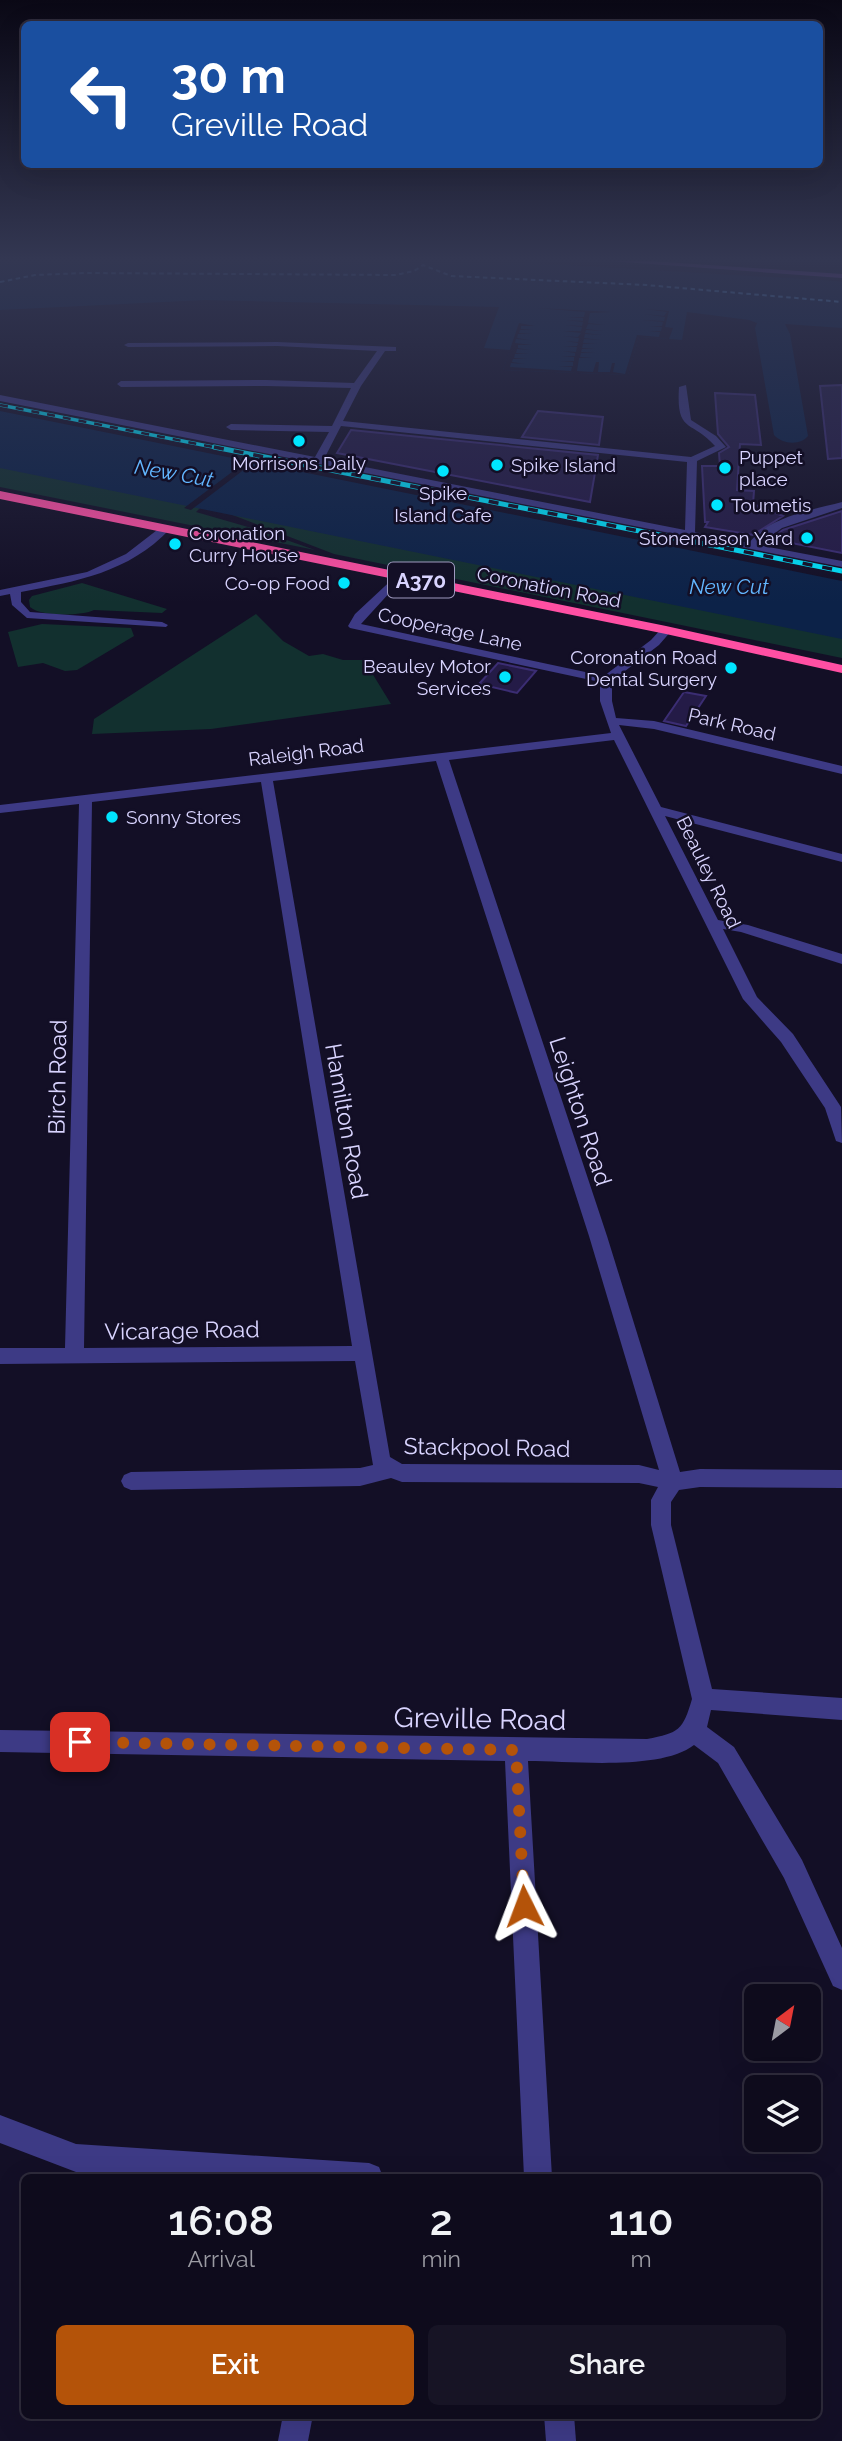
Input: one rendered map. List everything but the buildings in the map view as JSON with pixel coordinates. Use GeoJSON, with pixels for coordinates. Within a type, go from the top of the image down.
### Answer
{"type":"FeatureCollection","features":[{"type":"Feature","properties":{"kind":"highway","name":"Coronation Road"},"geometry":{"type":"LineString","coordinates":[[0,495],[666,630],[842,669]]}},
{"type":"Feature","properties":{"kind":"street"},"geometry":{"type":"LineString","coordinates":[[318,461],[364,375]]}},
{"type":"Feature","properties":{"kind":"street"},"geometry":{"type":"LineString","coordinates":[[121,384],[266,383],[357,386]]}},
{"type":"Feature","properties":{"kind":"street"},"geometry":{"type":"LineString","coordinates":[[231,426],[337,426],[692,460],[721,447],[681,413],[683,387]]}},
{"type":"Feature","properties":{"kind":"street"},"geometry":{"type":"LineString","coordinates":[[0,398],[842,564]]}},
{"type":"Feature","properties":{"kind":"street"},"geometry":{"type":"LineString","coordinates":[[690,534],[692,460]]}},
{"type":"Feature","properties":{"kind":"street"},"geometry":{"type":"LineString","coordinates":[[752,546],[761,535],[801,517],[842,505]]}},
{"type":"Feature","properties":{"kind":"street"},"geometry":{"type":"LineString","coordinates":[[0,593],[77,578],[114,565],[165,529]]}},
{"type":"Feature","properties":{"kind":"street","name":"Cooperage Lane"},"geometry":{"type":"LineString","coordinates":[[399,576],[359,616],[355,626],[606,680]]}},
{"type":"Feature","properties":{"kind":"street"},"geometry":{"type":"LineString","coordinates":[[15,591],[16,603],[27,615],[162,625]]}},
{"type":"Feature","properties":{"kind":"street"},"geometry":{"type":"LineString","coordinates":[[606,680],[619,666],[662,638],[666,630]]}},
{"type":"Feature","properties":{"kind":"street","name":"Beauley Road"},"geometry":{"type":"LineString","coordinates":[[606,680],[606,701],[617,736],[658,810],[751,999],[788,1038],[838,1107],[842,1137]]}},
{"type":"Feature","properties":{"kind":"street","name":"Park Road"},"geometry":{"type":"LineString","coordinates":[[611,721],[654,725],[842,770]]}},
{"type":"Feature","properties":{"kind":"street","name":"Raleigh Road"},"geometry":{"type":"LineString","coordinates":[[0,809],[617,736]]}},
{"type":"Feature","properties":{"kind":"street","name":"Leighton Road"},"geometry":{"type":"LineString","coordinates":[[441,756],[598,1236],[673,1482]]}},
{"type":"Feature","properties":{"kind":"street","name":"Hamilton Road"},"geometry":{"type":"LineString","coordinates":[[266,776],[381,1461],[391,1469]]}},
{"type":"Feature","properties":{"kind":"street","name":"Birch Road"},"geometry":{"type":"LineString","coordinates":[[74,1356],[86,799]]}},
{"type":"Feature","properties":{"kind":"street"},"geometry":{"type":"LineString","coordinates":[[658,810],[842,858]]}},
{"type":"Feature","properties":{"kind":"street"},"geometry":{"type":"LineString","coordinates":[[712,923],[743,928],[842,959]]}},
{"type":"Feature","properties":{"kind":"street","name":"Vicarage Road"},"geometry":{"type":"LineString","coordinates":[[0,1356],[364,1353]]}},
{"type":"Feature","properties":{"kind":"street","name":"Stackpool Road"},"geometry":{"type":"LineString","coordinates":[[131,1481],[360,1477],[391,1469],[402,1473],[639,1474],[673,1482],[700,1478],[842,1479]]}},
{"type":"Feature","properties":{"kind":"street"},"geometry":{"type":"LineString","coordinates":[[673,1482],[661,1500],[661,1525],[703,1699],[694,1731],[726,1755],[793,1869],[842,1977]]}},
{"type":"Feature","properties":{"kind":"street"},"geometry":{"type":"LineString","coordinates":[[703,1699],[842,1709]]}},
{"type":"Feature","properties":{"kind":"street","name":"Greville Road"},"geometry":{"type":"LineString","coordinates":[[0,1741],[648,1750],[676,1745],[694,1731]]}},
{"type":"Feature","properties":{"kind":"street"},"geometry":{"type":"LineString","coordinates":[[516,1750],[538,2174]]}},
{"type":"Feature","properties":{"kind":"street"},"geometry":{"type":"LineString","coordinates":[[0,2129],[76,2158],[297,2174]]}},
{"type":"Feature","properties":{"kind":"street"},"geometry":{"type":"LineString","coordinates":[[293,2441],[297,2419]]}},
{"type":"Feature","properties":{"kind":"street"},"geometry":{"type":"LineString","coordinates":[[559,2419],[561,2441]]}},
{"type":"Feature","properties":{"kind":"green space"},"geometry":{"type":"Polygon","coordinates":[[[0,456],[842,625],[842,658],[334,554],[230,514],[200,508],[196,512],[315,550],[0,487],[0,456]]]}},
{"type":"Feature","properties":{"kind":"green space"},"geometry":{"type":"Polygon","coordinates":[[[82,583],[167,609],[162,613],[94,610],[62,614],[43,613],[30,607],[29,600],[32,596],[82,583]]]}},
{"type":"Feature","properties":{"kind":"green space"},"geometry":{"type":"Polygon","coordinates":[[[256,614],[283,641],[309,656],[323,654],[343,660],[364,660],[391,704],[211,729],[92,734],[94,719],[256,614]]]}},
{"type":"Feature","properties":{"kind":"green space"},"geometry":{"type":"Polygon","coordinates":[[[42,624],[131,628],[134,636],[77,670],[65,671],[43,663],[18,667],[8,632],[42,624]]]}},
{"type":"Feature","properties":{"kind":"water"},"geometry":{"type":"Polygon","coordinates":[[[763,375],[797,375],[808,436],[791,443],[774,435],[763,375]]]}},
{"type":"Feature","properties":{"kind":"water","name":"New Cut"},"geometry":{"type":"Polygon","coordinates":[[[0,411],[842,581],[842,639],[0,468],[0,411]]]}},
{"type":"Feature","properties":{"kind":"pier"},"geometry":{"type":"Polygon","coordinates":[[[232,455],[258,459],[191,510],[184,508],[248,460],[232,455]]]}},
{"type":"Feature","properties":{"kind":"railway"},"geometry":{"type":"LineString","coordinates":[[0,405],[223,449]]}},
{"type":"Feature","properties":{"kind":"railway"},"geometry":{"type":"LineString","coordinates":[[214,447],[842,571]]}},
{"type":"Feature","properties":{"kind":"place","name":"Morrisons Daily"},"geometry":{"type":"Point","coordinates":[299,441]}},
{"type":"Feature","properties":{"kind":"place","name":"Spike Island"},"geometry":{"type":"Point","coordinates":[497,465]}},
{"type":"Feature","properties":{"kind":"place","name":"Puppet place"},"geometry":{"type":"Point","coordinates":[725,468]}},
{"type":"Feature","properties":{"kind":"place","name":"Spike Island Cafe"},"geometry":{"type":"Point","coordinates":[443,471]}},
{"type":"Feature","properties":{"kind":"place","name":"Toumetis"},"geometry":{"type":"Point","coordinates":[717,505]}},
{"type":"Feature","properties":{"kind":"place","name":"Stonemason Yard"},"geometry":{"type":"Point","coordinates":[807,538]}},
{"type":"Feature","properties":{"kind":"place","name":"Coronation Curry House"},"geometry":{"type":"Point","coordinates":[175,544]}},
{"type":"Feature","properties":{"kind":"place","name":"Co-op Food"},"geometry":{"type":"Point","coordinates":[344,583]}},
{"type":"Feature","properties":{"kind":"place","name":"Coronation Road Dental Surgery"},"geometry":{"type":"Point","coordinates":[731,668]}},
{"type":"Feature","properties":{"kind":"place","name":"Beauley Motor Services"},"geometry":{"type":"Point","coordinates":[505,677]}},
{"type":"Feature","properties":{"kind":"place","name":"Sonny Stores"},"geometry":{"type":"Point","coordinates":[112,817]}},
{"type":"Feature","properties":{"kind":"route"},"geometry":{"type":"LineString","coordinates":[[80,1742],[516,1750],[524,1906]]}}]}
